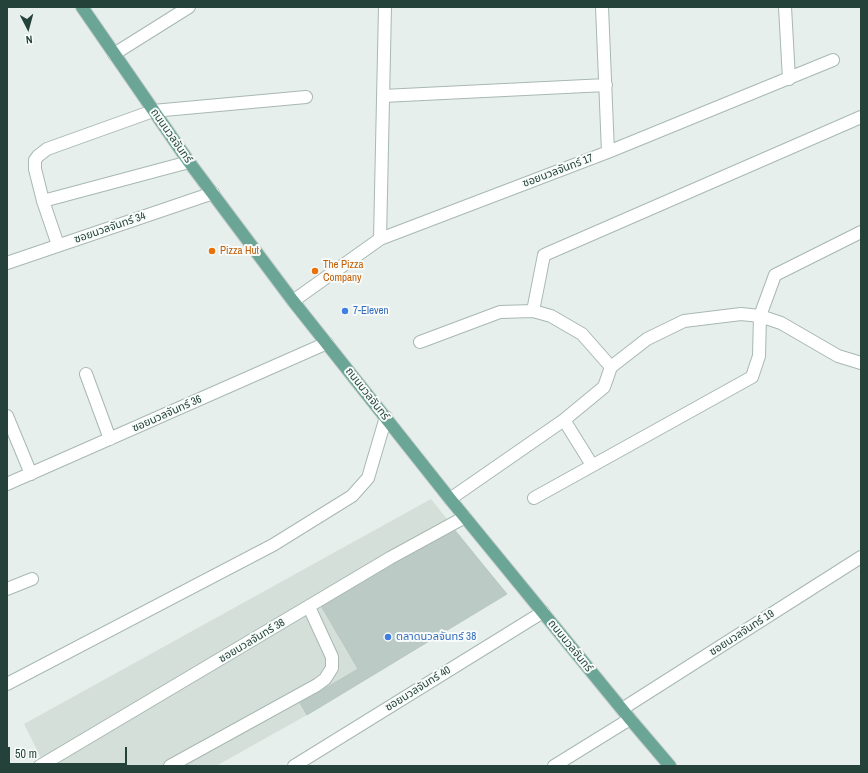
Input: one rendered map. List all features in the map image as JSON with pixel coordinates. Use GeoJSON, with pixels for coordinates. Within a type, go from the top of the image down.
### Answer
{"type":"FeatureCollection","features":[{"type":"Feature","properties":{"kind":"main road","name":"ถนนนวลจันทร์"},"geometry":{"type":"LineString","coordinates":[[82,7],[189,162],[294,301],[450,499],[670,766]]}},
{"type":"Feature","properties":{"kind":"street"},"geometry":{"type":"LineString","coordinates":[[114,54],[189,7]]}},
{"type":"Feature","properties":{"kind":"street"},"geometry":{"type":"LineString","coordinates":[[380,239],[385,7]]}},
{"type":"Feature","properties":{"kind":"street"},"geometry":{"type":"LineString","coordinates":[[602,7],[608,152]]}},
{"type":"Feature","properties":{"kind":"street"},"geometry":{"type":"LineString","coordinates":[[785,7],[789,78]]}},
{"type":"Feature","properties":{"kind":"street","name":"ซอยนวลจันทร์ 17"},"geometry":{"type":"LineString","coordinates":[[294,301],[380,239],[608,152],[834,60]]}},
{"type":"Feature","properties":{"kind":"street"},"geometry":{"type":"LineString","coordinates":[[383,96],[606,85]]}},
{"type":"Feature","properties":{"kind":"street"},"geometry":{"type":"LineString","coordinates":[[58,245],[43,201],[35,169],[35,160],[46,149],[153,111],[306,97]]}},
{"type":"Feature","properties":{"kind":"street"},"geometry":{"type":"LineString","coordinates":[[533,311],[544,255],[861,117]]}},
{"type":"Feature","properties":{"kind":"street"},"geometry":{"type":"LineString","coordinates":[[43,201],[189,162]]}},
{"type":"Feature","properties":{"kind":"street","name":"ซอยนวลจันทร์ 34"},"geometry":{"type":"LineString","coordinates":[[7,263],[213,193]]}},
{"type":"Feature","properties":{"kind":"street"},"geometry":{"type":"LineString","coordinates":[[534,498],[752,377],[759,356],[760,316],[775,275],[861,232]]}},
{"type":"Feature","properties":{"kind":"street"},"geometry":{"type":"LineString","coordinates":[[420,342],[500,312],[533,311],[551,316],[582,334],[611,367]]}},
{"type":"Feature","properties":{"kind":"street"},"geometry":{"type":"LineString","coordinates":[[450,499],[564,420],[604,387],[611,367],[647,339],[684,321],[741,314],[760,316],[781,323],[838,356],[861,363]]}},
{"type":"Feature","properties":{"kind":"street","name":"ซอยนวลจันทร์ 36"},"geometry":{"type":"LineString","coordinates":[[7,484],[327,343]]}},
{"type":"Feature","properties":{"kind":"street"},"geometry":{"type":"LineString","coordinates":[[86,374],[110,439]]}},
{"type":"Feature","properties":{"kind":"street"},"geometry":{"type":"LineString","coordinates":[[7,416],[31,474]]}},
{"type":"Feature","properties":{"kind":"street"},"geometry":{"type":"LineString","coordinates":[[7,684],[272,545],[352,496],[368,478],[386,417]]}},
{"type":"Feature","properties":{"kind":"street"},"geometry":{"type":"LineString","coordinates":[[564,420],[592,465]]}},
{"type":"Feature","properties":{"kind":"street","name":"ซอยนวลจันทร์ 38"},"geometry":{"type":"LineString","coordinates":[[48,764],[390,558],[465,517]]}},
{"type":"Feature","properties":{"kind":"street","name":"ซอยนวลจันทร์ 19"},"geometry":{"type":"LineString","coordinates":[[622,709],[861,557]]}},
{"type":"Feature","properties":{"kind":"street"},"geometry":{"type":"LineString","coordinates":[[7,589],[32,579]]}},
{"type":"Feature","properties":{"kind":"street"},"geometry":{"type":"LineString","coordinates":[[170,766],[310,689],[325,679],[332,668],[332,657],[309,606]]}},
{"type":"Feature","properties":{"kind":"street","name":"ซอยนวลจันทร์ 40"},"geometry":{"type":"LineString","coordinates":[[294,766],[543,612]]}},
{"type":"Feature","properties":{"kind":"street"},"geometry":{"type":"LineString","coordinates":[[554,766],[630,719]]}},
{"type":"Feature","properties":{"kind":"shaded area"},"geometry":{"type":"Polygon","coordinates":[[[431,499],[507,594],[307,715],[216,766],[45,766],[24,724],[431,499]]]}},
{"type":"Feature","properties":{"kind":"building","name":"ตลาดนวลจันทร์ 38"},"geometry":{"type":"Polygon","coordinates":[[[451,526],[507,594],[307,715],[300,703],[358,669],[320,604],[451,526]]]}},
{"type":"Feature","properties":{"kind":"place","name":"Pizza Hut"},"geometry":{"type":"Point","coordinates":[212,251]}},
{"type":"Feature","properties":{"kind":"place","name":"The Pizza Company"},"geometry":{"type":"Point","coordinates":[315,271]}},
{"type":"Feature","properties":{"kind":"place","name":"7-Eleven"},"geometry":{"type":"Point","coordinates":[345,311]}},
{"type":"Feature","properties":{"kind":"place","name":"ตลาดนวลจันทร์ 38"},"geometry":{"type":"Point","coordinates":[388,637]}}]}
